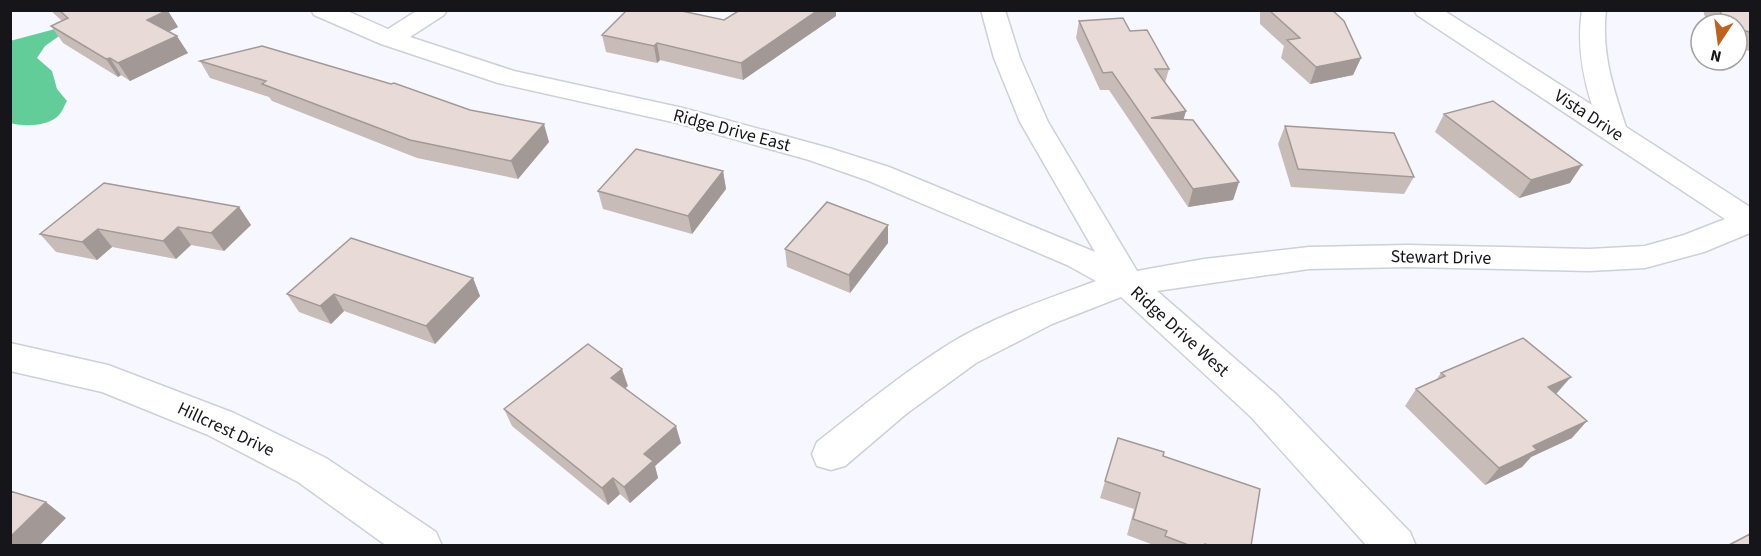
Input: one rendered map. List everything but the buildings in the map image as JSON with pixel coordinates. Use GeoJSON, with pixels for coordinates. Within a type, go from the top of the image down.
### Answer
{"type":"FeatureCollection","features":[{"type":"Feature","properties":{"kind":"street","name":"Ridge Drive East"},"geometry":{"type":"LineString","coordinates":[[323,10],[390,39],[507,77],[683,116],[819,154],[879,174],[1078,257],[1128,284]]}},
{"type":"Feature","properties":{"kind":"street"},"geometry":{"type":"LineString","coordinates":[[390,39],[435,10]]}},
{"type":"Feature","properties":{"kind":"street","name":"Ridge Drive West"},"geometry":{"type":"LineString","coordinates":[[993,10],[1007,58],[1034,122],[1104,239],[1128,284],[1264,406],[1395,546]]}},
{"type":"Feature","properties":{"kind":"street","name":"Vista Drive"},"geometry":{"type":"LineString","coordinates":[[1426,10],[1750,221]]}},
{"type":"Feature","properties":{"kind":"street"},"geometry":{"type":"LineString","coordinates":[[1594,10],[1590,26],[1591,55],[1613,130]]}},
{"type":"Feature","properties":{"kind":"street","name":"Stewart Drive"},"geometry":{"type":"LineString","coordinates":[[831,454],[893,403],[963,353],[1040,315],[1117,286],[1204,271],[1309,258],[1408,256],[1589,260],[1645,257],[1693,244],[1750,221]]}},
{"type":"Feature","properties":{"kind":"street","name":"Hillcrest Drive"},"geometry":{"type":"LineString","coordinates":[[10,357],[108,379],[221,424],[312,470],[421,546]]}},
{"type":"Feature","properties":{"kind":"green space"},"geometry":{"type":"Polygon","coordinates":[[[55,29],[62,34],[45,46],[37,58],[52,71],[57,89],[67,101],[59,115],[47,122],[28,125],[11,123],[10,41],[55,29]]]}}]}
